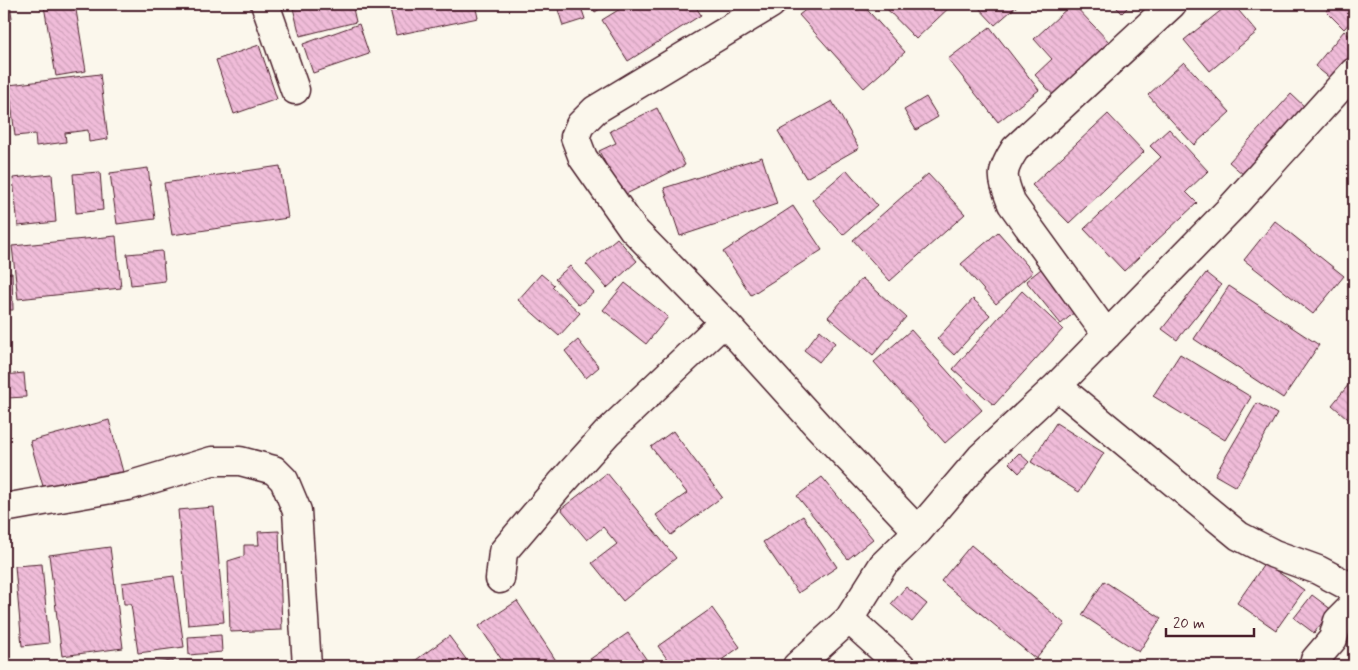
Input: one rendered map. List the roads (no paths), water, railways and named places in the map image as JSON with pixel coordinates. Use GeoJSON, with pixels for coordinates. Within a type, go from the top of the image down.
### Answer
{"type":"FeatureCollection","features":[{"type":"Feature","properties":{"kind":"street"},"geometry":{"type":"LineString","coordinates":[[265,4],[295,90]]}},
{"type":"Feature","properties":{"kind":"street"},"geometry":{"type":"LineString","coordinates":[[771,4],[595,110],[580,125],[575,137],[583,158],[633,229],[724,322],[818,426],[918,531]]}},
{"type":"Feature","properties":{"kind":"street"},"geometry":{"type":"LineString","coordinates":[[1107,335],[1012,204],[1004,182],[1005,165],[1015,149],[1172,4]]}},
{"type":"Feature","properties":{"kind":"street"},"geometry":{"type":"LineString","coordinates":[[797,666],[849,619],[883,566],[918,531],[981,457],[1057,386],[1231,208],[1354,72]]}},
{"type":"Feature","properties":{"kind":"street"},"geometry":{"type":"LineString","coordinates":[[500,580],[503,552],[560,485],[607,433],[724,322]]}},
{"type":"Feature","properties":{"kind":"street"},"geometry":{"type":"LineString","coordinates":[[1057,386],[1239,536],[1274,554],[1318,570],[1354,589]]}},
{"type":"Feature","properties":{"kind":"street"},"geometry":{"type":"LineString","coordinates":[[4,508],[128,486],[212,462],[240,460],[274,470],[284,480],[297,511],[307,666]]}},
{"type":"Feature","properties":{"kind":"street"},"geometry":{"type":"LineString","coordinates":[[1314,666],[1315,660],[1333,639],[1338,621],[1351,608],[1354,601]]}},
{"type":"Feature","properties":{"kind":"street"},"geometry":{"type":"LineString","coordinates":[[849,619],[901,666]]}}]}
